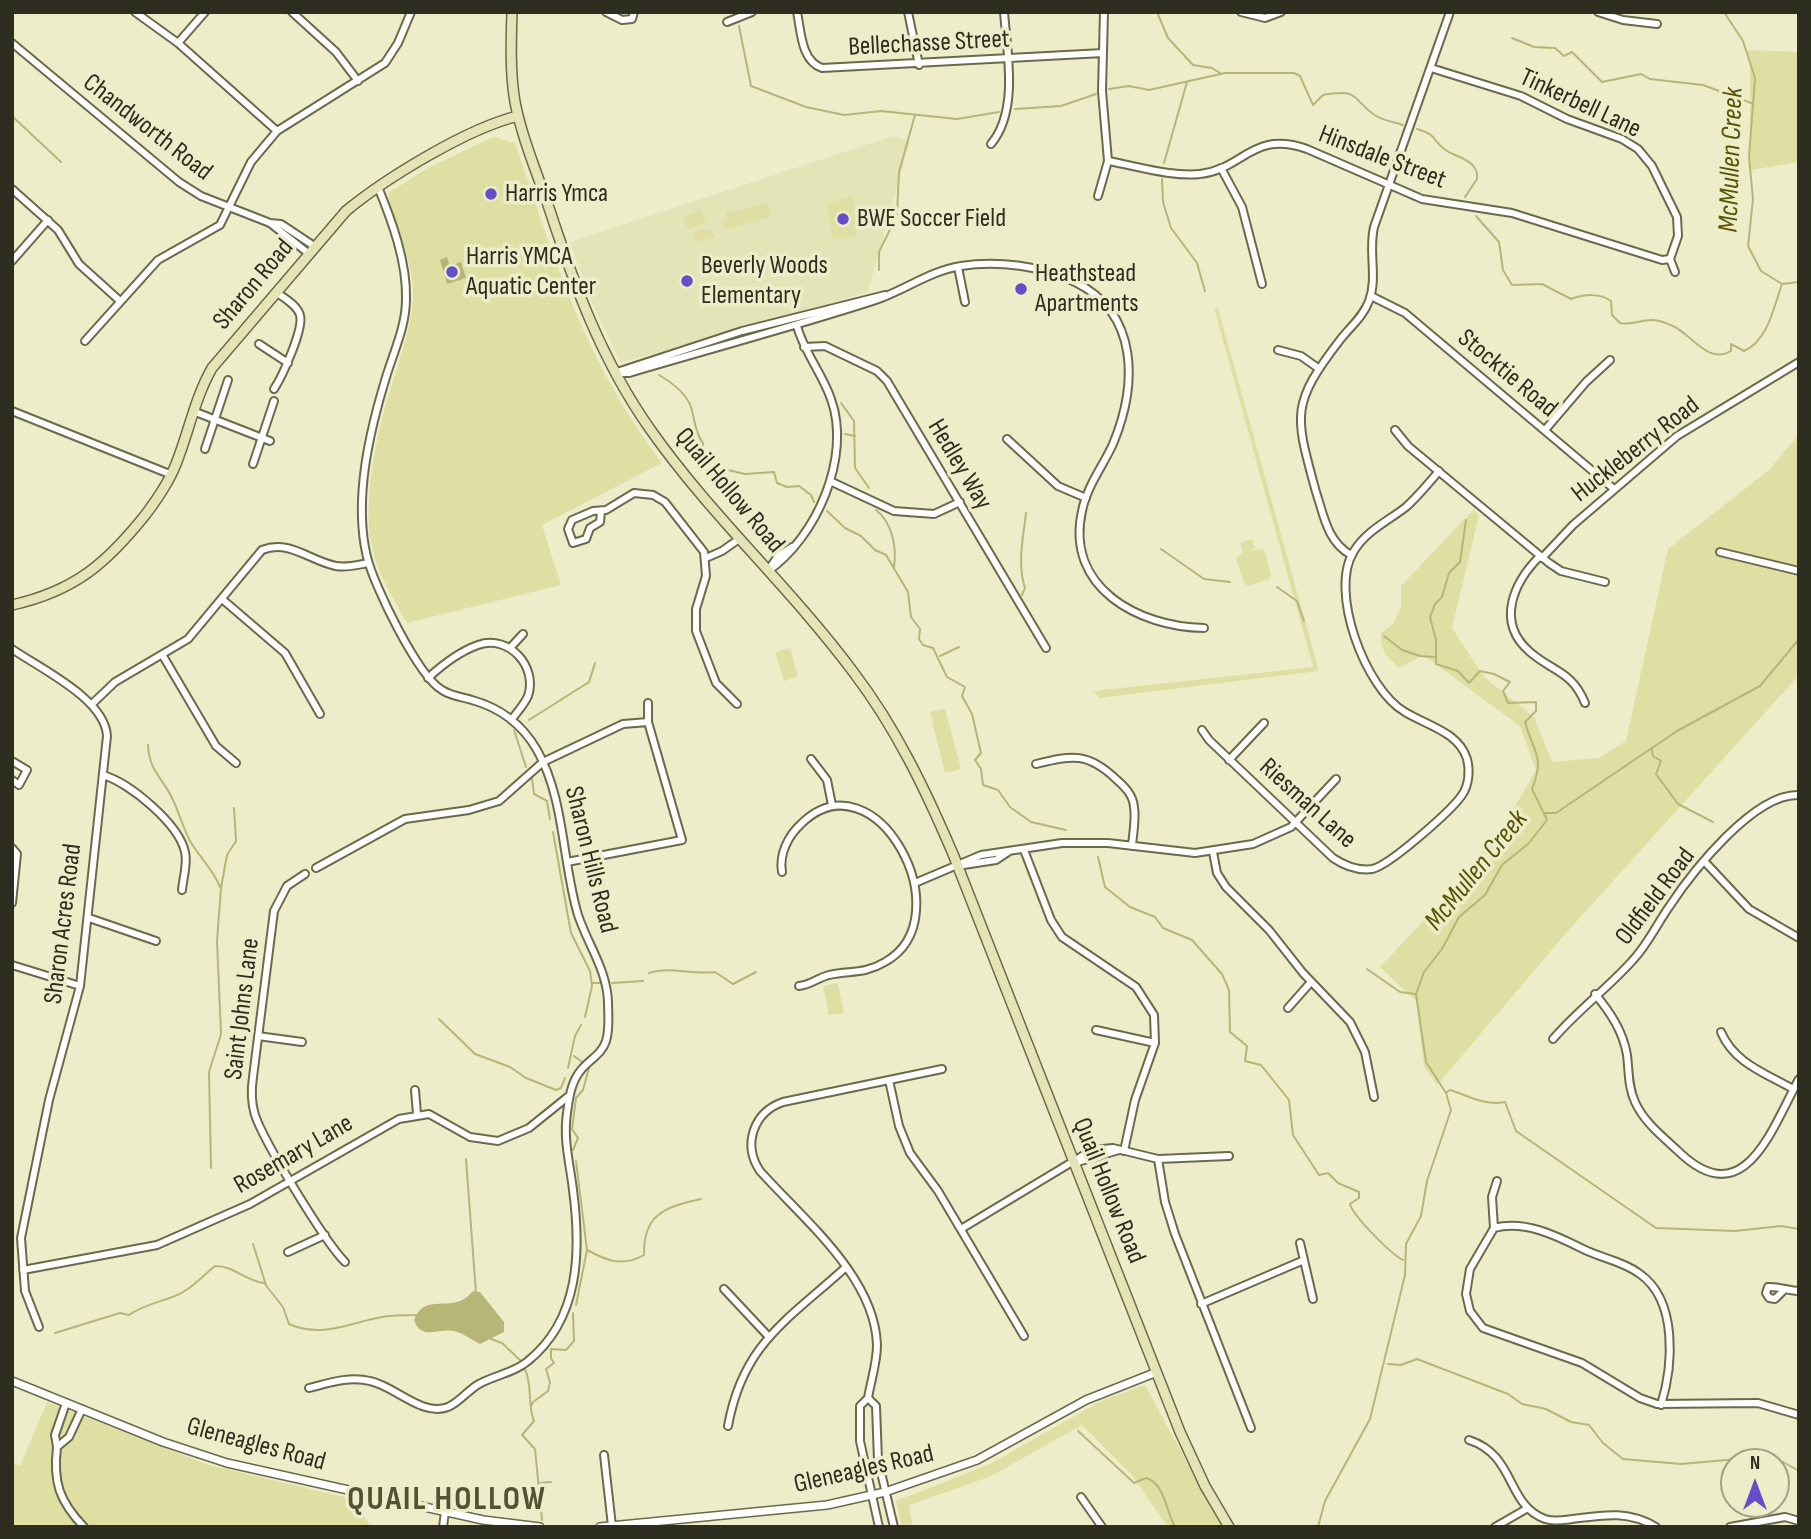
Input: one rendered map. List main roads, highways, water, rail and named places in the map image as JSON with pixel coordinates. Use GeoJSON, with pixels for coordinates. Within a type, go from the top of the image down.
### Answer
{"type":"FeatureCollection","features":[{"type":"Feature","properties":{"kind":"main road"},"geometry":{"type":"LineString","coordinates":[[512,12],[511,52],[518,116]]}},
{"type":"Feature","properties":{"kind":"main road","name":"Sharon Road"},"geometry":{"type":"LineString","coordinates":[[12,605],[59,592],[92,572],[136,525],[172,475],[193,411],[212,368],[346,211],[378,187],[487,124],[518,116]]}},
{"type":"Feature","properties":{"kind":"main road","name":"Quail Hollow Road"},"geometry":{"type":"LineString","coordinates":[[518,116],[575,289],[615,373],[680,469],[847,664],[913,768],[957,866],[1196,1468],[1229,1527]]}},
{"type":"Feature","properties":{"kind":"waterway"},"geometry":{"type":"LineString","coordinates":[[1157,12],[1168,38],[1193,65],[1212,68],[1220,73]]}},
{"type":"Feature","properties":{"kind":"waterway","name":"McMullen Creek"},"geometry":{"type":"LineString","coordinates":[[1724,12],[1743,41],[1755,78],[1749,157],[1753,199],[1748,246],[1761,271],[1782,284],[1799,282]]}},
{"type":"Feature","properties":{"kind":"waterway"},"geometry":{"type":"LineString","coordinates":[[739,26],[751,86],[806,107],[844,115],[881,111],[957,119],[999,112]]}},
{"type":"Feature","properties":{"kind":"waterway"},"geometry":{"type":"LineString","coordinates":[[1512,38],[1534,47],[1555,48],[1564,56],[1572,52],[1602,82],[1641,74],[1650,79],[1703,85],[1751,103]]}},
{"type":"Feature","properties":{"kind":"waterway"},"geometry":{"type":"LineString","coordinates":[[1109,89],[1129,86],[1149,90],[1225,73],[1294,73],[1300,76],[1313,105],[1323,95],[1350,94],[1376,116],[1403,125]]}},
{"type":"Feature","properties":{"kind":"waterway"},"geometry":{"type":"LineString","coordinates":[[1164,163],[1187,82]]}},
{"type":"Feature","properties":{"kind":"waterway"},"geometry":{"type":"LineString","coordinates":[[1015,109],[1061,106],[1096,94]]}},
{"type":"Feature","properties":{"kind":"waterway"},"geometry":{"type":"LineString","coordinates":[[879,270],[879,252],[897,215],[899,172],[915,115]]}},
{"type":"Feature","properties":{"kind":"waterway"},"geometry":{"type":"LineString","coordinates":[[12,116],[61,162]]}},
{"type":"Feature","properties":{"kind":"waterway"},"geometry":{"type":"LineString","coordinates":[[1417,129],[1432,136],[1442,148],[1475,168],[1477,179],[1465,197]]}},
{"type":"Feature","properties":{"kind":"waterway"},"geometry":{"type":"LineString","coordinates":[[1162,179],[1163,202],[1171,228],[1197,263],[1205,291]]}},
{"type":"Feature","properties":{"kind":"waterway"},"geometry":{"type":"LineString","coordinates":[[1476,216],[1499,242],[1503,270],[1512,285],[1542,284],[1571,299],[1586,295],[1602,297],[1611,301],[1612,315],[1620,323],[1649,320],[1663,322],[1715,354],[1731,351],[1731,344],[1744,351],[1759,339],[1769,322],[1782,284]]}},
{"type":"Feature","properties":{"kind":"waterway"},"geometry":{"type":"LineString","coordinates":[[659,375],[686,397],[703,443],[703,450],[714,459],[715,467],[745,474],[774,472],[777,483],[787,487],[799,486],[811,495],[814,502]]}},
{"type":"Feature","properties":{"kind":"waterway"},"geometry":{"type":"LineString","coordinates":[[841,403],[854,421],[855,468],[869,488]]}},
{"type":"Feature","properties":{"kind":"waterway"},"geometry":{"type":"LineString","coordinates":[[845,434],[855,436]]}},
{"type":"Feature","properties":{"kind":"waterway"},"geometry":{"type":"LineString","coordinates":[[876,510],[890,528],[895,551],[894,567]]}},
{"type":"Feature","properties":{"kind":"waterway"},"geometry":{"type":"LineString","coordinates":[[827,511],[845,528],[861,536],[875,550],[886,555],[908,592],[911,617],[920,629],[919,639],[923,645],[933,648],[947,677],[965,687],[962,696],[972,714],[981,753],[975,760],[981,769],[983,785],[998,790],[1010,807],[1031,822],[1066,830]]}},
{"type":"Feature","properties":{"kind":"waterway"},"geometry":{"type":"LineString","coordinates":[[1022,595],[1025,588],[1021,551],[1026,513]]}},
{"type":"Feature","properties":{"kind":"waterway","name":"McMullen Creek"},"geometry":{"type":"LineString","coordinates":[[1318,1527],[1325,1501],[1370,1419],[1405,1275],[1406,1244],[1421,1216],[1427,1181],[1451,1110],[1446,1093],[1426,1062],[1416,994],[1424,972],[1442,949],[1459,917],[1485,895],[1502,865],[1529,843],[1547,820],[1532,789],[1538,762],[1525,722],[1536,711],[1536,702],[1508,703],[1503,691],[1510,682],[1494,674],[1480,671],[1469,683],[1458,671],[1436,664],[1436,640],[1430,617],[1435,604],[1442,597],[1449,573],[1460,562],[1466,520]]}},
{"type":"Feature","properties":{"kind":"waterway"},"geometry":{"type":"LineString","coordinates":[[1161,549],[1204,579],[1230,582]]}},
{"type":"Feature","properties":{"kind":"waterway"},"geometry":{"type":"LineString","coordinates":[[1277,587],[1297,601],[1304,621]]}},
{"type":"Feature","properties":{"kind":"waterway"},"geometry":{"type":"LineString","coordinates":[[1384,636],[1402,650],[1420,656],[1435,657]]}},
{"type":"Feature","properties":{"kind":"waterway","name":"McMullen Creek"},"geometry":{"type":"LineString","coordinates":[[1544,813],[1556,813],[1677,731],[1760,686],[1799,639]]}},
{"type":"Feature","properties":{"kind":"waterway"},"geometry":{"type":"LineString","coordinates":[[940,656],[959,647]]}},
{"type":"Feature","properties":{"kind":"waterway"},"geometry":{"type":"LineString","coordinates":[[529,720],[589,682],[595,663]]}},
{"type":"Feature","properties":{"kind":"waterway"},"geometry":{"type":"LineString","coordinates":[[514,730],[526,767]]}},
{"type":"Feature","properties":{"kind":"waterway"},"geometry":{"type":"LineString","coordinates":[[148,745],[154,769],[169,793],[190,841],[220,887]]}},
{"type":"Feature","properties":{"kind":"waterway"},"geometry":{"type":"LineString","coordinates":[[1652,750],[1653,756],[1661,761],[1656,774],[1678,804],[1713,822]]}},
{"type":"Feature","properties":{"kind":"waterway"},"geometry":{"type":"LineString","coordinates":[[532,779],[534,794],[547,801],[550,819]]}},
{"type":"Feature","properties":{"kind":"waterway"},"geometry":{"type":"LineString","coordinates":[[211,1168],[209,1072],[221,1034],[217,941],[221,888],[227,855],[236,841],[234,808]]}},
{"type":"Feature","properties":{"kind":"waterway"},"geometry":{"type":"LineString","coordinates":[[553,832],[571,933],[590,971],[592,986],[585,1017]]}},
{"type":"Feature","properties":{"kind":"waterway"},"geometry":{"type":"LineString","coordinates":[[1098,857],[1105,887],[1130,907],[1155,917],[1163,928],[1192,940],[1222,974],[1229,990],[1230,1032],[1247,1046],[1245,1061],[1261,1065],[1289,1100],[1293,1135],[1319,1175],[1328,1173],[1338,1183],[1359,1192],[1359,1198],[1350,1204],[1353,1210],[1373,1235],[1403,1260]]}},
{"type":"Feature","properties":{"kind":"waterway"},"geometry":{"type":"LineString","coordinates":[[1367,969],[1400,992],[1415,994]]}},
{"type":"Feature","properties":{"kind":"waterway"},"geometry":{"type":"LineString","coordinates":[[649,973],[665,970],[715,972],[733,984],[756,972]]}},
{"type":"Feature","properties":{"kind":"waterway"},"geometry":{"type":"LineString","coordinates":[[612,983],[643,981]]}},
{"type":"Feature","properties":{"kind":"waterway"},"geometry":{"type":"LineString","coordinates":[[593,983],[602,983]]}},
{"type":"Feature","properties":{"kind":"waterway"},"geometry":{"type":"LineString","coordinates":[[439,1019],[475,1054],[510,1067],[526,1078],[556,1090],[561,1088],[565,1078]]}},
{"type":"Feature","properties":{"kind":"waterway"},"geometry":{"type":"LineString","coordinates":[[568,1068],[575,1036],[581,1025]]}},
{"type":"Feature","properties":{"kind":"waterway"},"geometry":{"type":"LineString","coordinates":[[574,1056],[582,1062]]}},
{"type":"Feature","properties":{"kind":"waterway"},"geometry":{"type":"LineString","coordinates":[[573,1150],[578,1138],[572,1129],[576,1098],[583,1090],[589,1068]]}},
{"type":"Feature","properties":{"kind":"waterway"},"geometry":{"type":"LineString","coordinates":[[1447,1092],[1450,1090],[1484,1102],[1505,1102],[1516,1131],[1656,1228],[1735,1231],[1781,1226],[1799,1229]]}},
{"type":"Feature","properties":{"kind":"waterway"},"geometry":{"type":"LineString","coordinates":[[466,1159],[476,1293]]}},
{"type":"Feature","properties":{"kind":"waterway"},"geometry":{"type":"LineString","coordinates":[[576,1161],[587,1250],[576,1305]]}},
{"type":"Feature","properties":{"kind":"waterway"},"geometry":{"type":"LineString","coordinates":[[587,1250],[615,1261],[636,1259],[644,1255],[647,1230],[658,1215],[676,1206],[701,1199]]}},
{"type":"Feature","properties":{"kind":"waterway"},"geometry":{"type":"LineString","coordinates":[[253,1244],[266,1285]]}},
{"type":"Feature","properties":{"kind":"waterway"},"geometry":{"type":"LineString","coordinates":[[55,1333],[120,1313],[129,1315],[177,1295],[215,1266],[228,1268],[264,1283],[283,1307],[289,1324],[301,1328],[325,1330],[382,1317],[416,1315]]}},
{"type":"Feature","properties":{"kind":"waterway"},"geometry":{"type":"LineString","coordinates":[[531,1407],[533,1402],[548,1391],[550,1382],[546,1369],[554,1363],[551,1349],[566,1350],[574,1341],[573,1313]]}},
{"type":"Feature","properties":{"kind":"waterway"},"geometry":{"type":"LineString","coordinates":[[491,1339],[502,1343],[521,1361]]}},
{"type":"Feature","properties":{"kind":"waterway"},"geometry":{"type":"LineString","coordinates":[[1388,1364],[1401,1365],[1417,1359],[1508,1394],[1522,1404],[1546,1409],[1571,1422],[1589,1425],[1603,1443],[1623,1459],[1681,1464],[1760,1457],[1783,1462],[1799,1471]]}},
{"type":"Feature","properties":{"kind":"waterway"},"geometry":{"type":"LineString","coordinates":[[525,1369],[534,1421],[522,1435],[535,1449],[542,1520]]}},
{"type":"Feature","properties":{"kind":"waterway"},"geometry":{"type":"LineString","coordinates":[[1078,1431],[1134,1483],[1146,1478],[1152,1481],[1161,1492],[1175,1527]]}},
{"type":"Feature","properties":{"kind":"waterway"},"geometry":{"type":"LineString","coordinates":[[538,1483],[551,1482]]}},
{"type":"Feature","properties":{"kind":"place","name":"Harris Ymca"},"geometry":{"type":"Point","coordinates":[491,194]}},
{"type":"Feature","properties":{"kind":"place","name":"BWE Soccer Field"},"geometry":{"type":"Point","coordinates":[843,219]}},
{"type":"Feature","properties":{"kind":"place","name":"Harris YMCA Aquatic Center"},"geometry":{"type":"Point","coordinates":[452,272]}},
{"type":"Feature","properties":{"kind":"place","name":"Beverly Woods Elementary"},"geometry":{"type":"Point","coordinates":[687,281]}},
{"type":"Feature","properties":{"kind":"place","name":"Heathstead Apartments"},"geometry":{"type":"Point","coordinates":[1021,289]}},
{"type":"Feature","properties":{"kind":"district","name":"QUAIL HOLLOW"},"geometry":{"type":"Point","coordinates":[447,1501]}}]}
